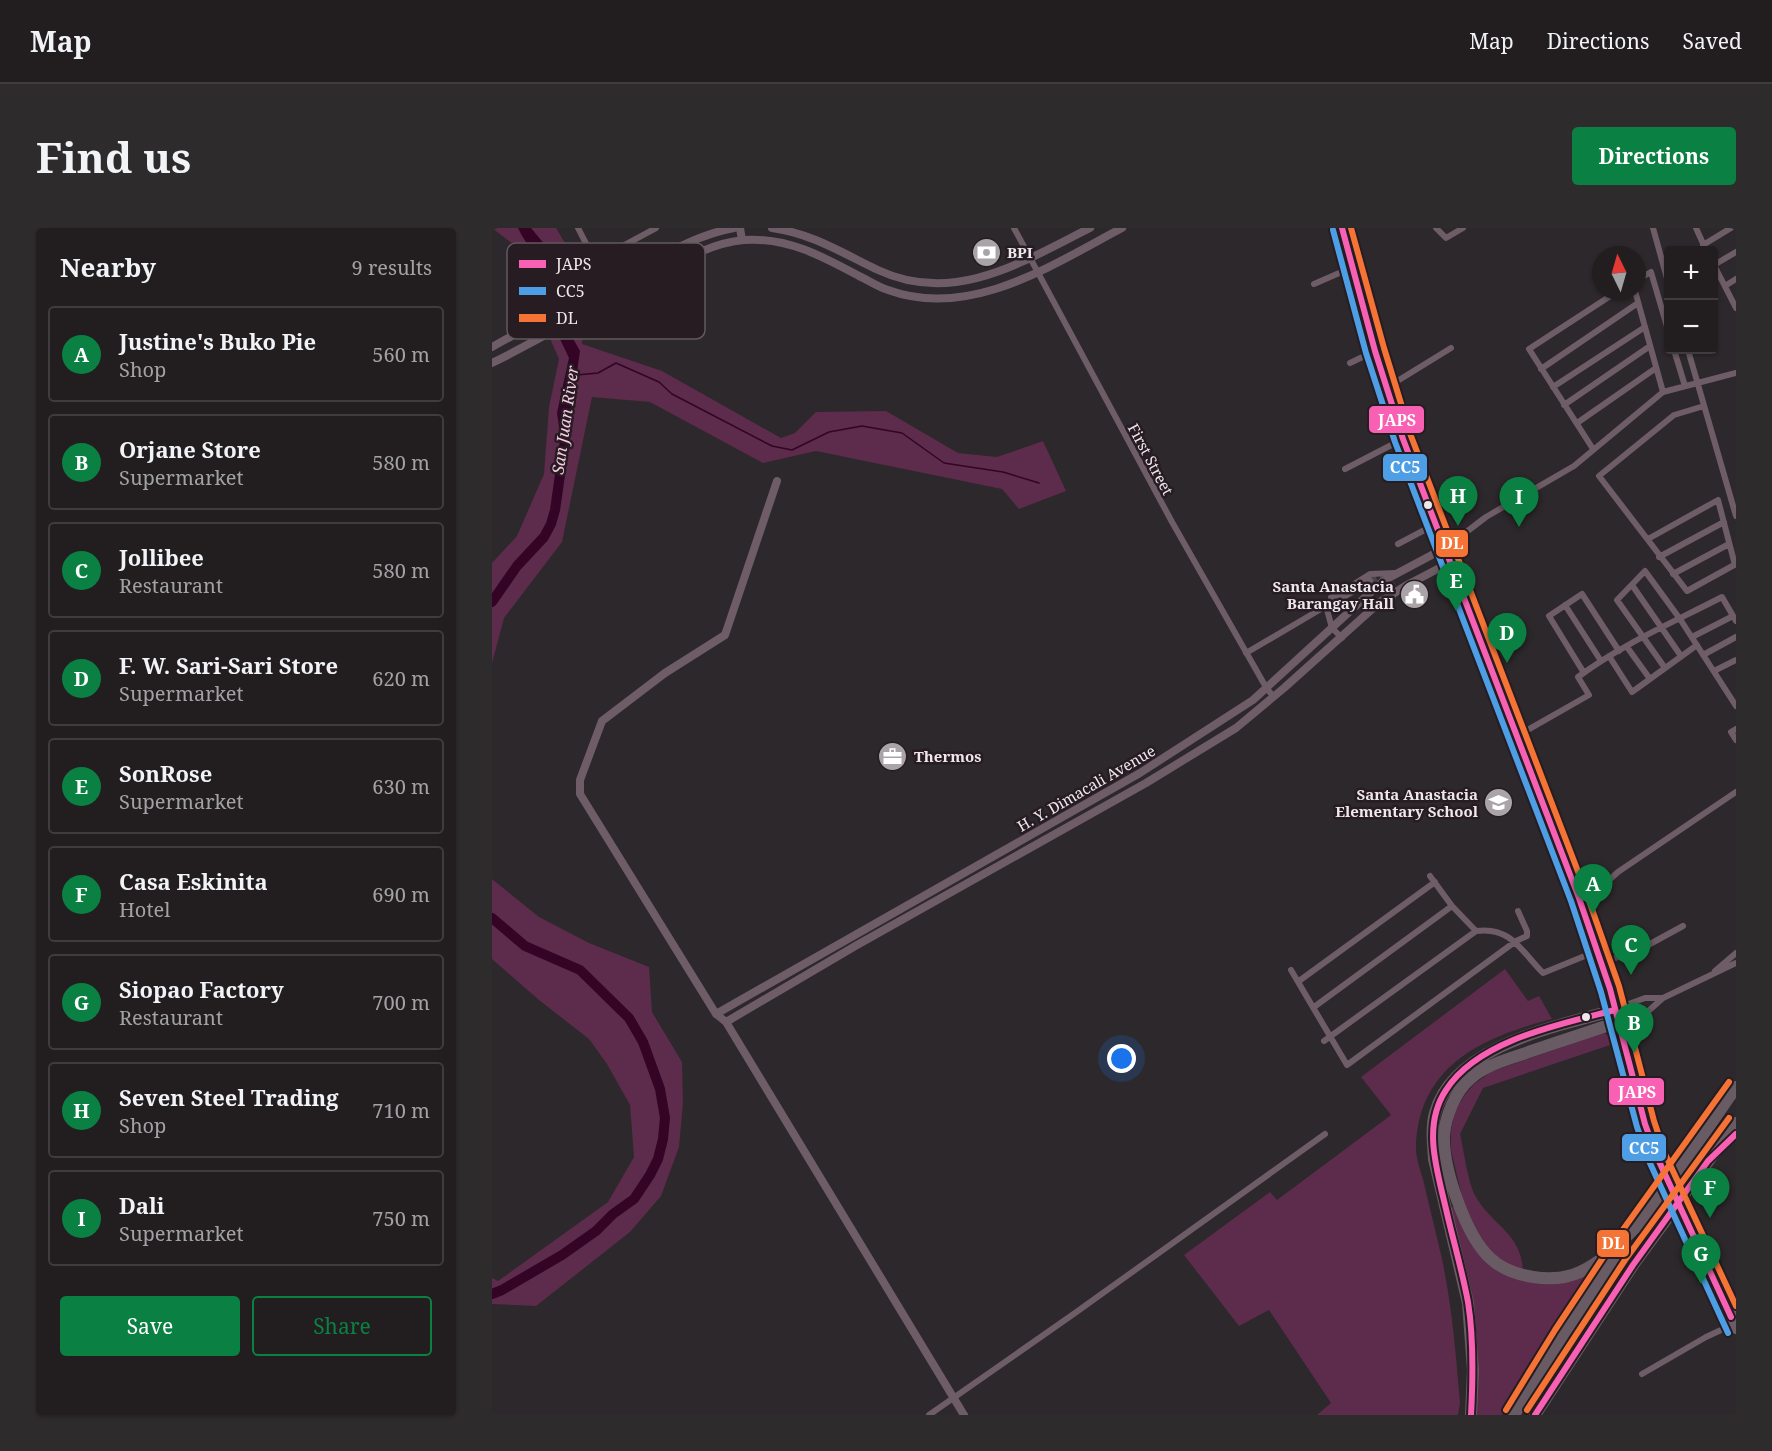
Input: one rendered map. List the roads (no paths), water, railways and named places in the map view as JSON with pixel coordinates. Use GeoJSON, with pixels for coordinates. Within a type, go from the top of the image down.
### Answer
{"type":"FeatureCollection","features":[{"type":"Feature","properties":{"kind":"highway"},"geometry":{"type":"LineString","coordinates":[[1342,228],[1384,385],[1402,439],[1579,898],[1601,963],[1645,1124],[1653,1146],[1730,1302],[1734,1321]]}},
{"type":"Feature","properties":{"kind":"highway"},"geometry":{"type":"LineString","coordinates":[[1616,1016],[1492,1065],[1470,1079],[1457,1095],[1448,1116],[1444,1137],[1448,1164],[1464,1218],[1477,1244],[1491,1260],[1511,1271],[1536,1277],[1556,1278],[1578,1273],[1613,1250],[1640,1223]]}},
{"type":"Feature","properties":{"kind":"highway"},"geometry":{"type":"LineString","coordinates":[[1471,1415],[1473,1370],[1468,1303],[1434,1159],[1435,1113],[1445,1092],[1463,1070],[1486,1053],[1519,1038],[1616,1016]]}},
{"type":"Feature","properties":{"kind":"highway"},"geometry":{"type":"LineString","coordinates":[[1514,1415],[1612,1261],[1736,1087]]}},
{"type":"Feature","properties":{"kind":"highway"},"geometry":{"type":"LineString","coordinates":[[1535,1415],[1633,1265],[1736,1123]]}},
{"type":"Feature","properties":{"kind":"highway"},"geometry":{"type":"LineString","coordinates":[[1708,1161],[1736,1134]]}},
{"type":"Feature","properties":{"kind":"street"},"geometry":{"type":"LineString","coordinates":[[578,228],[586,243]]}},
{"type":"Feature","properties":{"kind":"street"},"geometry":{"type":"LineString","coordinates":[[629,243],[656,228]]}},
{"type":"Feature","properties":{"kind":"street"},"geometry":{"type":"LineString","coordinates":[[691,243],[710,234],[734,228]]}},
{"type":"Feature","properties":{"kind":"street"},"geometry":{"type":"LineString","coordinates":[[740,228],[742,240]]}},
{"type":"Feature","properties":{"kind":"street"},"geometry":{"type":"LineString","coordinates":[[772,228],[790,230],[826,244],[897,278],[915,282],[951,283],[979,278],[1012,267],[1090,228]]}},
{"type":"Feature","properties":{"kind":"street","name":"First Street"},"geometry":{"type":"LineString","coordinates":[[1014,228],[1172,522],[1266,689],[1274,697]]}},
{"type":"Feature","properties":{"kind":"street"},"geometry":{"type":"LineString","coordinates":[[705,250],[742,240],[789,243],[820,255],[888,290],[921,297],[952,298],[983,293],[1037,271],[1111,231],[1122,228]]}},
{"type":"Feature","properties":{"kind":"street"},"geometry":{"type":"LineString","coordinates":[[1436,228],[1446,238],[1463,228]]}},
{"type":"Feature","properties":{"kind":"street"},"geometry":{"type":"LineString","coordinates":[[1653,228],[1664,268]]}},
{"type":"Feature","properties":{"kind":"street"},"geometry":{"type":"LineString","coordinates":[[1696,228],[1704,246]]}},
{"type":"Feature","properties":{"kind":"street"},"geometry":{"type":"LineString","coordinates":[[1708,246],[1731,228]]}},
{"type":"Feature","properties":{"kind":"street"},"geometry":{"type":"LineString","coordinates":[[1718,262],[1736,252]]}},
{"type":"Feature","properties":{"kind":"street"},"geometry":{"type":"LineString","coordinates":[[1314,284],[1353,267]]}},
{"type":"Feature","properties":{"kind":"street"},"geometry":{"type":"LineString","coordinates":[[1646,275],[1652,272],[1664,316]]}},
{"type":"Feature","properties":{"kind":"street"},"geometry":{"type":"LineString","coordinates":[[1718,274],[1734,311]]}},
{"type":"Feature","properties":{"kind":"street"},"geometry":{"type":"LineString","coordinates":[[1725,286],[1736,279]]}},
{"type":"Feature","properties":{"kind":"street"},"geometry":{"type":"LineString","coordinates":[[1593,449],[1529,349],[1604,300]]}},
{"type":"Feature","properties":{"kind":"street"},"geometry":{"type":"LineString","coordinates":[[1637,300],[1663,392]]}},
{"type":"Feature","properties":{"kind":"street"},"geometry":{"type":"LineString","coordinates":[[1540,369],[1638,303]]}},
{"type":"Feature","properties":{"kind":"street"},"geometry":{"type":"LineString","coordinates":[[1553,387],[1645,327]]}},
{"type":"Feature","properties":{"kind":"street"},"geometry":{"type":"LineString","coordinates":[[492,347],[507,339]]}},
{"type":"Feature","properties":{"kind":"street"},"geometry":{"type":"LineString","coordinates":[[492,363],[538,339]]}},
{"type":"Feature","properties":{"kind":"street"},"geometry":{"type":"LineString","coordinates":[[1564,405],[1650,346]]}},
{"type":"Feature","properties":{"kind":"street"},"geometry":{"type":"LineString","coordinates":[[1384,385],[1399,380],[1451,348]]}},
{"type":"Feature","properties":{"kind":"street"},"geometry":{"type":"LineString","coordinates":[[1350,363],[1375,351]]}},
{"type":"Feature","properties":{"kind":"street"},"geometry":{"type":"LineString","coordinates":[[1675,354],[1685,386]]}},
{"type":"Feature","properties":{"kind":"street"},"geometry":{"type":"LineString","coordinates":[[1689,354],[1736,516]]}},
{"type":"Feature","properties":{"kind":"street"},"geometry":{"type":"LineString","coordinates":[[1577,423],[1656,368]]}},
{"type":"Feature","properties":{"kind":"street"},"geometry":{"type":"LineString","coordinates":[[1443,549],[1486,517],[1574,466],[1663,392],[1736,373]]}},
{"type":"Feature","properties":{"kind":"street"},"geometry":{"type":"LineString","coordinates":[[1648,539],[1718,500],[1735,564],[1687,591],[1599,476],[1674,415],[1704,406]]}},
{"type":"Feature","properties":{"kind":"street"},"geometry":{"type":"LineString","coordinates":[[1345,469],[1402,439]]}},
{"type":"Feature","properties":{"kind":"street"},"geometry":{"type":"LineString","coordinates":[[777,481],[725,635],[665,673],[602,721],[588,757],[579,788],[580,794],[716,1014],[726,1022],[964,1415]]}},
{"type":"Feature","properties":{"kind":"street"},"geometry":{"type":"LineString","coordinates":[[1659,557],[1724,522]]}},
{"type":"Feature","properties":{"kind":"street"},"geometry":{"type":"LineString","coordinates":[[1398,544],[1434,525]]}},
{"type":"Feature","properties":{"kind":"street"},"geometry":{"type":"LineString","coordinates":[[1673,574],[1730,544]]}},
{"type":"Feature","properties":{"kind":"street","name":"H. Y. Dimacali Avenue"},"geometry":{"type":"LineString","coordinates":[[716,1014],[1140,773],[1228,717],[1266,689],[1383,581],[1443,549]]}},
{"type":"Feature","properties":{"kind":"street"},"geometry":{"type":"LineString","coordinates":[[1414,563],[1421,577]]}},
{"type":"Feature","properties":{"kind":"street","name":"H. Y. Dimacali Avenue"},"geometry":{"type":"LineString","coordinates":[[726,1022],[857,945],[1146,783],[1236,728],[1342,638],[1380,602],[1449,563]]}},
{"type":"Feature","properties":{"kind":"street"},"geometry":{"type":"LineString","coordinates":[[1665,668],[1617,600],[1645,571],[1680,619],[1735,703]]}},
{"type":"Feature","properties":{"kind":"street"},"geometry":{"type":"LineString","coordinates":[[1246,653],[1326,606],[1332,598],[1370,574],[1397,573]]}},
{"type":"Feature","properties":{"kind":"street"},"geometry":{"type":"LineString","coordinates":[[1332,598],[1345,595],[1369,581]]}},
{"type":"Feature","properties":{"kind":"street"},"geometry":{"type":"LineString","coordinates":[[1632,585],[1681,656]]}},
{"type":"Feature","properties":{"kind":"street"},"geometry":{"type":"LineString","coordinates":[[1584,673],[1549,616],[1582,594],[1619,651]]}},
{"type":"Feature","properties":{"kind":"street"},"geometry":{"type":"LineString","coordinates":[[1517,736],[1589,695],[1578,677],[1601,661],[1722,597],[1734,619],[1692,637]]}},
{"type":"Feature","properties":{"kind":"street"},"geometry":{"type":"LineString","coordinates":[[1565,605],[1601,661]]}},
{"type":"Feature","properties":{"kind":"street"},"geometry":{"type":"LineString","coordinates":[[1326,606],[1332,628],[1342,638]]}},
{"type":"Feature","properties":{"kind":"street"},"geometry":{"type":"LineString","coordinates":[[1353,627],[1384,606]]}},
{"type":"Feature","properties":{"kind":"street"},"geometry":{"type":"LineString","coordinates":[[1703,655],[1736,637]]}},
{"type":"Feature","properties":{"kind":"street"},"geometry":{"type":"LineString","coordinates":[[1609,656],[1632,692],[1697,645]]}},
{"type":"Feature","properties":{"kind":"street"},"geometry":{"type":"LineString","coordinates":[[1627,647],[1650,679]]}},
{"type":"Feature","properties":{"kind":"street"},"geometry":{"type":"LineString","coordinates":[[1714,671],[1736,660]]}},
{"type":"Feature","properties":{"kind":"street"},"geometry":{"type":"LineString","coordinates":[[1736,729],[1731,732],[1736,740]]}},
{"type":"Feature","properties":{"kind":"street"},"geometry":{"type":"LineString","coordinates":[[1140,773],[1146,783]]}},
{"type":"Feature","properties":{"kind":"street"},"geometry":{"type":"LineString","coordinates":[[1579,898],[1607,882],[1618,872],[1736,792]]}},
{"type":"Feature","properties":{"kind":"street"},"geometry":{"type":"LineString","coordinates":[[1430,876],[1452,906],[1476,930]]}},
{"type":"Feature","properties":{"kind":"street"},"geometry":{"type":"LineString","coordinates":[[1299,981],[1435,882]]}},
{"type":"Feature","properties":{"kind":"street"},"geometry":{"type":"LineString","coordinates":[[1314,1007],[1452,906]]}},
{"type":"Feature","properties":{"kind":"street"},"geometry":{"type":"LineString","coordinates":[[1291,970],[1314,1007],[1328,1040],[1347,1065],[1516,941],[1527,936],[1518,911]]}},
{"type":"Feature","properties":{"kind":"street"},"geometry":{"type":"LineString","coordinates":[[1601,963],[1646,946],[1683,926]]}},
{"type":"Feature","properties":{"kind":"street"},"geometry":{"type":"LineString","coordinates":[[1328,1040],[1476,930],[1485,929],[1516,941],[1543,973],[1597,951]]}},
{"type":"Feature","properties":{"kind":"street"},"geometry":{"type":"LineString","coordinates":[[1710,975],[1736,952]]}},
{"type":"Feature","properties":{"kind":"street"},"geometry":{"type":"LineString","coordinates":[[1616,1016],[1645,1014],[1664,998],[1736,963]]}},
{"type":"Feature","properties":{"kind":"street"},"geometry":{"type":"LineString","coordinates":[[1616,1016],[1645,998],[1664,998]]}},
{"type":"Feature","properties":{"kind":"street"},"geometry":{"type":"LineString","coordinates":[[1638,1001],[1645,1014]]}},
{"type":"Feature","properties":{"kind":"street"},"geometry":{"type":"LineString","coordinates":[[929,1415],[1325,1134]]}},
{"type":"Feature","properties":{"kind":"street"},"geometry":{"type":"LineString","coordinates":[[1642,1374],[1734,1321]]}},
{"type":"Feature","properties":{"kind":"water"},"geometry":{"type":"Polygon","coordinates":[[[518,228],[531,228],[544,243],[526,243],[518,228]]]}},
{"type":"Feature","properties":{"kind":"water"},"geometry":{"type":"Polygon","coordinates":[[[560,339],[573,339],[580,351],[563,454],[557,413],[569,358],[560,339]]]}},
{"type":"Feature","properties":{"kind":"waterway"},"geometry":{"type":"LineString","coordinates":[[577,375],[598,373],[616,363],[659,382],[672,394],[772,446],[792,450],[829,432],[862,426],[902,433],[944,463],[1003,472],[1039,483]]}},
{"type":"Feature","properties":{"kind":"waterway","name":"San Juan River"},"geometry":{"type":"LineString","coordinates":[[492,602],[517,566],[544,537],[551,524],[565,440]]}},
{"type":"Feature","properties":{"kind":"waterway","name":"San Juan River"},"geometry":{"type":"LineString","coordinates":[[492,918],[525,946],[580,970],[629,1018],[643,1042],[660,1089],[665,1118],[658,1159],[634,1199],[613,1214],[596,1231],[562,1255],[492,1294]]}},
{"type":"Feature","properties":{"kind":"tunnel"},"geometry":{"type":"LineString","coordinates":[[1369,581],[1381,578],[1391,585],[1392,597],[1384,606]]}},
{"type":"Feature","properties":{"kind":"place","name":"BPI"},"geometry":{"type":"Point","coordinates":[986,252]}},
{"type":"Feature","properties":{"kind":"place","name":"Seven Steel Trading"},"geometry":{"type":"Point","coordinates":[1458,526]}},
{"type":"Feature","properties":{"kind":"place","name":"Dali"},"geometry":{"type":"Point","coordinates":[1519,527]}},
{"type":"Feature","properties":{"kind":"place","name":"Santa Anastacia Barangay Hall"},"geometry":{"type":"Point","coordinates":[1415,595]}},
{"type":"Feature","properties":{"kind":"place","name":"SonRose"},"geometry":{"type":"Point","coordinates":[1456,611]}},
{"type":"Feature","properties":{"kind":"place","name":"F. W. Sari-Sari Store"},"geometry":{"type":"Point","coordinates":[1507,663]}},
{"type":"Feature","properties":{"kind":"place","name":"Thermos"},"geometry":{"type":"Point","coordinates":[893,756]}},
{"type":"Feature","properties":{"kind":"place","name":"Santa Anastacia Elementary School"},"geometry":{"type":"Point","coordinates":[1499,803]}},
{"type":"Feature","properties":{"kind":"place","name":"Justine's Buko Pie"},"geometry":{"type":"Point","coordinates":[1593,914]}},
{"type":"Feature","properties":{"kind":"place","name":"Jollibee"},"geometry":{"type":"Point","coordinates":[1631,975]}},
{"type":"Feature","properties":{"kind":"place","name":"Orjane Store"},"geometry":{"type":"Point","coordinates":[1634,1053]}},
{"type":"Feature","properties":{"kind":"place","name":"Casa Eskinita"},"geometry":{"type":"Point","coordinates":[1710,1218]}},
{"type":"Feature","properties":{"kind":"place","name":"Siopao Factory"},"geometry":{"type":"Point","coordinates":[1701,1284]}}]}
